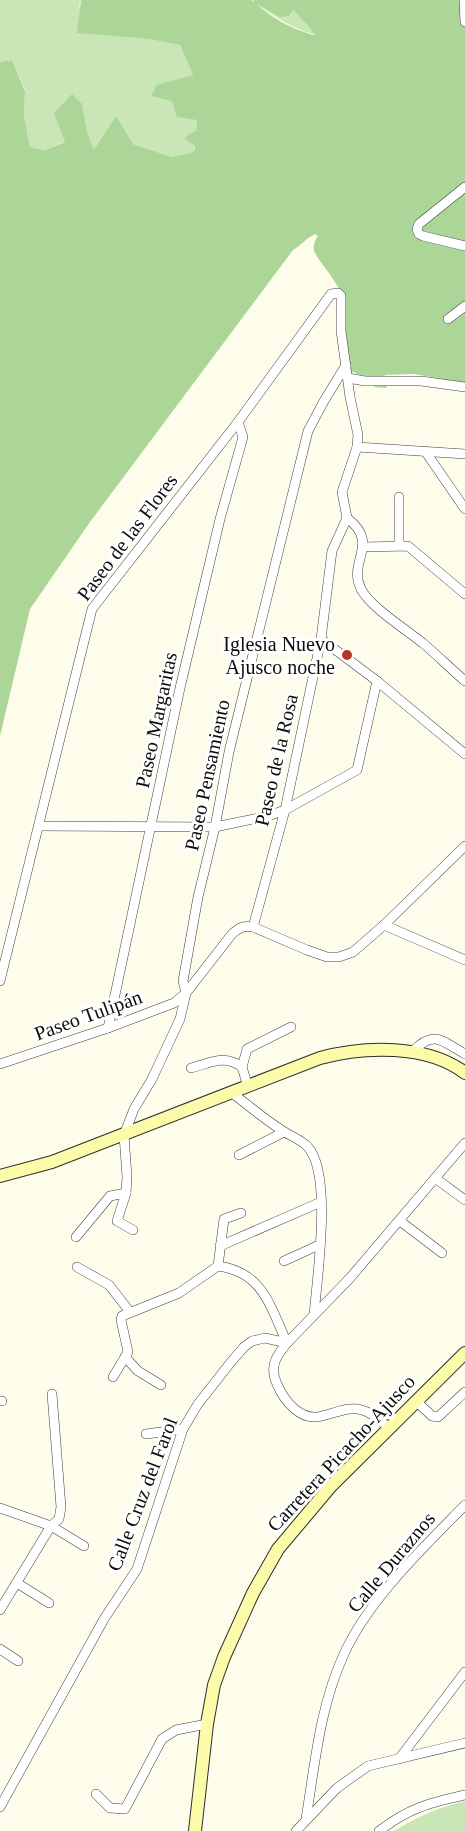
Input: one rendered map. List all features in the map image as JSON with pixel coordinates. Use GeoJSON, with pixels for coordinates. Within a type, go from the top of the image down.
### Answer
{"type":"FeatureCollection","features":[{"type":"Feature","properties":{"kind":"main road"},"geometry":{"type":"LineString","coordinates":[[0,1176],[52,1162],[124,1136],[320,1058],[344,1051],[412,1052],[446,1061],[465,1073]]}},
{"type":"Feature","properties":{"kind":"main road","name":"Carretera Picacho-Ajusco"},"geometry":{"type":"LineString","coordinates":[[195,1831],[207,1724],[214,1685],[253,1593],[278,1549],[331,1486],[465,1353]]}},
{"type":"Feature","properties":{"kind":"street"},"geometry":{"type":"LineString","coordinates":[[464,0],[465,22]]}},
{"type":"Feature","properties":{"kind":"street"},"geometry":{"type":"LineString","coordinates":[[465,187],[417,229],[423,236],[465,246]]}},
{"type":"Feature","properties":{"kind":"street","name":"Paseo de las Flores"},"geometry":{"type":"LineString","coordinates":[[0,981],[92,609],[238,422],[331,294],[338,292],[341,296],[341,332],[346,365]]}},
{"type":"Feature","properties":{"kind":"street"},"geometry":{"type":"LineString","coordinates":[[448,319],[465,306]]}},
{"type":"Feature","properties":{"kind":"street"},"geometry":{"type":"LineString","coordinates":[[346,365],[358,435],[357,447],[342,492],[347,518],[356,525],[362,536],[363,547],[357,579],[362,591],[371,602],[425,645],[465,681]]}},
{"type":"Feature","properties":{"kind":"street","name":"Paseo Pensamiento"},"geometry":{"type":"LineString","coordinates":[[186,993],[183,981],[198,897],[232,741],[308,431],[346,365]]}},
{"type":"Feature","properties":{"kind":"street"},"geometry":{"type":"LineString","coordinates":[[348,378],[365,381],[421,381],[465,387]]}},
{"type":"Feature","properties":{"kind":"street","name":"Paseo Margaritas"},"geometry":{"type":"LineString","coordinates":[[108,1028],[180,688],[220,519],[243,437],[238,422]]}},
{"type":"Feature","properties":{"kind":"street"},"geometry":{"type":"LineString","coordinates":[[357,447],[465,454]]}},
{"type":"Feature","properties":{"kind":"street"},"geometry":{"type":"LineString","coordinates":[[425,451],[465,509]]}},
{"type":"Feature","properties":{"kind":"street"},"geometry":{"type":"LineString","coordinates":[[399,497],[399,545]]}},
{"type":"Feature","properties":{"kind":"street","name":"Paseo de la Rosa"},"geometry":{"type":"LineString","coordinates":[[253,927],[285,810],[321,639],[332,551],[347,518]]}},
{"type":"Feature","properties":{"kind":"street"},"geometry":{"type":"LineString","coordinates":[[363,547],[408,546],[465,594]]}},
{"type":"Feature","properties":{"kind":"street"},"geometry":{"type":"LineString","coordinates":[[321,639],[377,681],[465,754]]}},
{"type":"Feature","properties":{"kind":"street"},"geometry":{"type":"LineString","coordinates":[[39,826],[215,827],[268,816],[285,810],[357,770],[377,681]]}},
{"type":"Feature","properties":{"kind":"street"},"geometry":{"type":"LineString","coordinates":[[133,1230],[117,1221],[126,1193],[124,1136],[134,1109],[180,1020],[186,993],[232,934],[239,927],[246,925],[327,957],[339,957],[352,952],[384,925],[465,846]]}},
{"type":"Feature","properties":{"kind":"street"},"geometry":{"type":"LineString","coordinates":[[384,925],[465,960]]}},
{"type":"Feature","properties":{"kind":"street","name":"Paseo Tulipán"},"geometry":{"type":"LineString","coordinates":[[0,1065],[174,1003],[186,993]]}},
{"type":"Feature","properties":{"kind":"street"},"geometry":{"type":"LineString","coordinates":[[248,1087],[242,1067],[247,1049],[291,1027]]}},
{"type":"Feature","properties":{"kind":"street"},"geometry":{"type":"LineString","coordinates":[[412,1052],[422,1042],[438,1039],[465,1054]]}},
{"type":"Feature","properties":{"kind":"street"},"geometry":{"type":"LineString","coordinates":[[191,1068],[225,1059],[242,1067]]}},
{"type":"Feature","properties":{"kind":"street"},"geometry":{"type":"LineString","coordinates":[[232,1093],[284,1132],[307,1146],[317,1162],[321,1179],[321,1202],[314,1315]]}},
{"type":"Feature","properties":{"kind":"street"},"geometry":{"type":"LineString","coordinates":[[239,1155],[284,1132]]}},
{"type":"Feature","properties":{"kind":"street"},"geometry":{"type":"LineString","coordinates":[[389,1428],[363,1410],[343,1409],[320,1417],[301,1414],[292,1407],[279,1390],[273,1373],[273,1364],[277,1354],[350,1278],[465,1143]]}},
{"type":"Feature","properties":{"kind":"street"},"geometry":{"type":"LineString","coordinates":[[435,1178],[465,1200]]}},
{"type":"Feature","properties":{"kind":"street"},"geometry":{"type":"LineString","coordinates":[[76,1236],[111,1197],[126,1193]]}},
{"type":"Feature","properties":{"kind":"street"},"geometry":{"type":"LineString","coordinates":[[220,1246],[321,1202]]}},
{"type":"Feature","properties":{"kind":"street"},"geometry":{"type":"LineString","coordinates":[[218,1266],[224,1219],[241,1213]]}},
{"type":"Feature","properties":{"kind":"street"},"geometry":{"type":"LineString","coordinates":[[400,1221],[442,1253]]}},
{"type":"Feature","properties":{"kind":"street"},"geometry":{"type":"LineString","coordinates":[[284,1261],[319,1245]]}},
{"type":"Feature","properties":{"kind":"street"},"geometry":{"type":"LineString","coordinates":[[113,1377],[128,1352],[122,1316],[179,1293],[218,1266],[243,1272],[260,1286],[287,1343]]}},
{"type":"Feature","properties":{"kind":"street"},"geometry":{"type":"LineString","coordinates":[[77,1267],[109,1286],[118,1294],[130,1312]]}},
{"type":"Feature","properties":{"kind":"street","name":"Calle Cruz del Farol"},"geometry":{"type":"LineString","coordinates":[[0,1807],[104,1619],[137,1569],[183,1429],[198,1404],[244,1347],[252,1341],[265,1338],[287,1343]]}},
{"type":"Feature","properties":{"kind":"street"},"geometry":{"type":"LineString","coordinates":[[125,1357],[138,1371],[162,1385]]}},
{"type":"Feature","properties":{"kind":"street"},"geometry":{"type":"LineString","coordinates":[[416,1401],[432,1416],[438,1417],[465,1392]]}},
{"type":"Feature","properties":{"kind":"street"},"geometry":{"type":"LineString","coordinates":[[0,1610],[51,1526],[58,1519],[61,1507],[52,1395]]}},
{"type":"Feature","properties":{"kind":"street"},"geometry":{"type":"LineString","coordinates":[[146,1434],[183,1429]]}},
{"type":"Feature","properties":{"kind":"street","name":"Calle Duraznos"},"geometry":{"type":"LineString","coordinates":[[306,1819],[318,1736],[332,1684],[345,1653],[361,1624],[399,1575],[465,1505]]}},
{"type":"Feature","properties":{"kind":"street"},"geometry":{"type":"LineString","coordinates":[[0,1508],[51,1526],[84,1546]]}},
{"type":"Feature","properties":{"kind":"street"},"geometry":{"type":"LineString","coordinates":[[17,1583],[49,1603]]}},
{"type":"Feature","properties":{"kind":"street"},"geometry":{"type":"LineString","coordinates":[[0,1649],[18,1661]]}},
{"type":"Feature","properties":{"kind":"street"},"geometry":{"type":"LineString","coordinates":[[399,1759],[465,1672]]}},
{"type":"Feature","properties":{"kind":"street"},"geometry":{"type":"LineString","coordinates":[[96,1794],[110,1808],[125,1809],[162,1739],[176,1730],[207,1724]]}},
{"type":"Feature","properties":{"kind":"street"},"geometry":{"type":"LineString","coordinates":[[296,1831],[337,1788],[368,1766],[465,1743]]}},
{"type":"Feature","properties":{"kind":"street"},"geometry":{"type":"LineString","coordinates":[[379,1831],[397,1817],[426,1803],[465,1795]]}},
{"type":"Feature","properties":{"kind":"green space"},"geometry":{"type":"Polygon","coordinates":[[[0,0],[81,0],[79,6],[105,35],[180,45],[193,75],[177,80],[172,101],[197,120],[194,152],[172,157],[133,144],[94,151],[87,132],[45,150],[30,147],[24,115],[25,90],[12,60],[0,62],[0,0]]]}},
{"type":"Feature","properties":{"kind":"green space"},"geometry":{"type":"Polygon","coordinates":[[[81,0],[251,0],[253,2],[255,0],[465,0],[465,383],[414,374],[384,375],[392,380],[386,388],[375,387],[362,379],[365,375],[350,371],[337,336],[342,309],[341,294],[314,250],[314,243],[318,236],[315,234],[309,237],[293,250],[90,522],[30,609],[0,736],[0,62],[12,60],[25,91],[24,115],[30,147],[45,150],[65,142],[54,113],[72,94],[82,104],[87,132],[94,150],[116,116],[133,144],[172,157],[194,152],[195,146],[185,139],[196,131],[197,120],[177,117],[172,101],[151,96],[157,85],[193,75],[180,45],[148,39],[77,33],[81,0]],[[257,4],[283,23],[315,35],[293,9],[289,16],[280,17],[257,4]]]}},
{"type":"Feature","properties":{"kind":"green space"},"geometry":{"type":"Polygon","coordinates":[[[251,0],[302,0],[322,36],[293,27],[251,0]]]}},
{"type":"Feature","properties":{"kind":"green space"},"geometry":{"type":"Polygon","coordinates":[[[465,1801],[465,1831],[394,1831],[428,1813],[465,1801]]]}},
{"type":"Feature","properties":{"kind":"place","name":"Iglesia Nuevo Ajusco noche"},"geometry":{"type":"Point","coordinates":[347,655]}}]}
